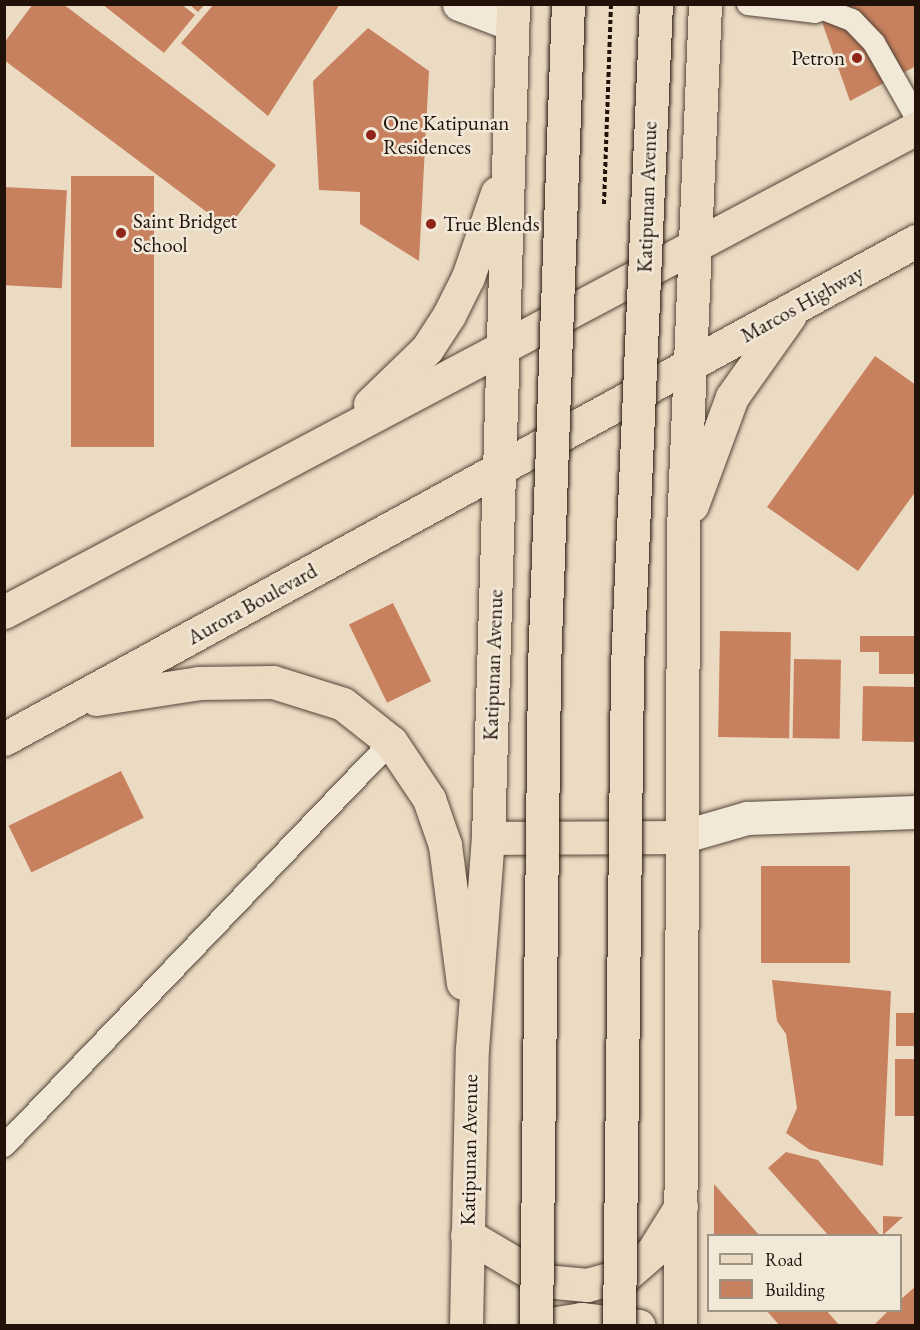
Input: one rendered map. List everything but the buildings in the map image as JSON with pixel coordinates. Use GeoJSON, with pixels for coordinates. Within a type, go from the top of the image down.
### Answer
{"type":"FeatureCollection","features":[{"type":"Feature","properties":{"kind":"main road"},"geometry":{"type":"LineString","coordinates":[[568,4],[544,679],[537,1326],[580,1318],[639,1326]]}},
{"type":"Feature","properties":{"kind":"main road","name":"Katipunan Avenue"},"geometry":{"type":"LineString","coordinates":[[619,1326],[627,667],[656,4]]}},
{"type":"Feature","properties":{"kind":"main road"},"geometry":{"type":"LineString","coordinates":[[680,1326],[683,529],[705,4]]}},
{"type":"Feature","properties":{"kind":"main road","name":"Katipunan Avenue"},"geometry":{"type":"LineString","coordinates":[[466,1326],[472,1049],[488,838],[513,14]]}},
{"type":"Feature","properties":{"kind":"main road"},"geometry":{"type":"LineString","coordinates":[[4,612],[915,129]]}},
{"type":"Feature","properties":{"kind":"main road"},"geometry":{"type":"LineString","coordinates":[[323,443],[395,383],[427,349],[468,277],[507,163]]}},
{"type":"Feature","properties":{"kind":"main road","name":"Marcos Highway"},"geometry":{"type":"LineString","coordinates":[[499,466],[688,368],[915,241]]}},
{"type":"Feature","properties":{"kind":"main road"},"geometry":{"type":"LineString","coordinates":[[683,529],[732,397],[795,308]]}},
{"type":"Feature","properties":{"kind":"main road","name":"Aurora Boulevard"},"geometry":{"type":"LineString","coordinates":[[4,739],[76,702],[499,466]]}},
{"type":"Feature","properties":{"kind":"main road"},"geometry":{"type":"LineString","coordinates":[[76,702],[199,683],[273,682],[344,705],[391,742],[429,799],[445,845],[472,1049]]}},
{"type":"Feature","properties":{"kind":"main road"},"geometry":{"type":"LineString","coordinates":[[488,838],[681,837]]}},
{"type":"Feature","properties":{"kind":"main road"},"geometry":{"type":"LineString","coordinates":[[467,1235],[545,1281],[587,1286],[627,1274],[653,1251],[681,1206]]}},
{"type":"Feature","properties":{"kind":"street"},"geometry":{"type":"LineString","coordinates":[[459,4],[513,14]]}},
{"type":"Feature","properties":{"kind":"street"},"geometry":{"type":"LineString","coordinates":[[681,837],[747,818],[915,812]]}},
{"type":"Feature","properties":{"kind":"lane"},"geometry":{"type":"LineString","coordinates":[[748,4],[815,12],[823,9],[852,20],[874,43],[915,117]]}},
{"type":"Feature","properties":{"kind":"lane"},"geometry":{"type":"LineString","coordinates":[[4,1146],[391,742]]}},
{"type":"Feature","properties":{"kind":"path"},"geometry":{"type":"LineString","coordinates":[[604,204],[611,4]]}},
{"type":"Feature","properties":{"kind":"place","name":"Petron"},"geometry":{"type":"Point","coordinates":[857,58]}},
{"type":"Feature","properties":{"kind":"place","name":"One Katipunan Residences"},"geometry":{"type":"Point","coordinates":[371,135]}},
{"type":"Feature","properties":{"kind":"place","name":"True Blends"},"geometry":{"type":"Point","coordinates":[431,224]}},
{"type":"Feature","properties":{"kind":"place","name":"Saint Bridget School"},"geometry":{"type":"Point","coordinates":[121,233]}}]}
